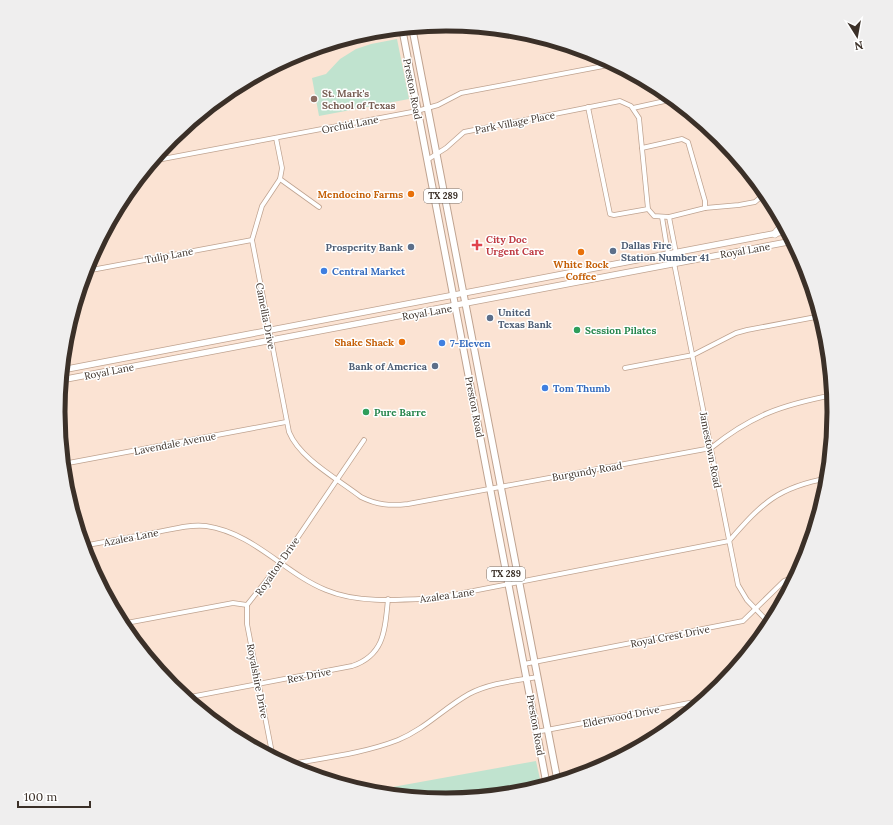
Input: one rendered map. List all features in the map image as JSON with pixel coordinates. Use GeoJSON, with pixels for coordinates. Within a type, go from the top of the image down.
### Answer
{"type":"FeatureCollection","features":[{"type":"Feature","properties":{"kind":"highway"},"geometry":{"type":"LineString","coordinates":[[775,234],[780,228]]}},
{"type":"Feature","properties":{"kind":"main road","name":"Preston Road"},"geometry":{"type":"LineString","coordinates":[[414,33],[444,201],[557,777]]}},
{"type":"Feature","properties":{"kind":"main road","name":"Preston Road"},"geometry":{"type":"LineString","coordinates":[[402,34],[546,781]]}},
{"type":"Feature","properties":{"kind":"main road"},"geometry":{"type":"LineString","coordinates":[[435,202],[444,201]]}},
{"type":"Feature","properties":{"kind":"main road"},"geometry":{"type":"LineString","coordinates":[[436,210],[446,209]]}},
{"type":"Feature","properties":{"kind":"main road","name":"Royal Lane"},"geometry":{"type":"LineString","coordinates":[[68,369],[783,232]]}},
{"type":"Feature","properties":{"kind":"main road","name":"Royal Lane"},"geometry":{"type":"LineString","coordinates":[[67,379],[464,305],[626,272],[788,242]]}},
{"type":"Feature","properties":{"kind":"main road"},"geometry":{"type":"LineString","coordinates":[[674,263],[676,252]]}},
{"type":"Feature","properties":{"kind":"main road"},"geometry":{"type":"LineString","coordinates":[[668,254],[674,263]]}},
{"type":"Feature","properties":{"kind":"main road"},"geometry":{"type":"LineString","coordinates":[[624,263],[626,272]]}},
{"type":"Feature","properties":{"kind":"main road"},"geometry":{"type":"LineString","coordinates":[[558,275],[560,285]]}},
{"type":"Feature","properties":{"kind":"main road"},"geometry":{"type":"LineString","coordinates":[[533,280],[535,290]]}},
{"type":"Feature","properties":{"kind":"main road"},"geometry":{"type":"LineString","coordinates":[[123,358],[125,368]]}},
{"type":"Feature","properties":{"kind":"main road"},"geometry":{"type":"LineString","coordinates":[[474,400],[483,396]]}},
{"type":"Feature","properties":{"kind":"main road"},"geometry":{"type":"LineString","coordinates":[[481,440],[491,438]]}},
{"type":"Feature","properties":{"kind":"street","name":"Orchid Lane"},"geometry":{"type":"LineString","coordinates":[[162,159],[427,109],[461,93],[605,66]]}},
{"type":"Feature","properties":{"kind":"street","name":"Park Village Place"},"geometry":{"type":"LineString","coordinates":[[427,160],[436,155],[464,132],[620,101],[633,108]]}},
{"type":"Feature","properties":{"kind":"street"},"geometry":{"type":"LineString","coordinates":[[666,101],[633,108],[638,118],[648,209],[654,216],[669,217],[705,208],[755,202],[761,197]]}},
{"type":"Feature","properties":{"kind":"street"},"geometry":{"type":"LineString","coordinates":[[588,107],[610,214],[614,215],[648,209]]}},
{"type":"Feature","properties":{"kind":"street"},"geometry":{"type":"LineString","coordinates":[[276,138],[282,168],[280,179],[318,207]]}},
{"type":"Feature","properties":{"kind":"street"},"geometry":{"type":"LineString","coordinates":[[642,148],[682,140],[688,142],[705,201],[705,208]]}},
{"type":"Feature","properties":{"kind":"street","name":"Camellia Drive"},"geometry":{"type":"LineString","coordinates":[[280,179],[262,206],[252,240],[286,422],[292,441],[301,453],[337,478]]}},
{"type":"Feature","properties":{"kind":"street"},"geometry":{"type":"LineString","coordinates":[[662,217],[668,254]]}},
{"type":"Feature","properties":{"kind":"street"},"geometry":{"type":"LineString","coordinates":[[669,217],[676,252]]}},
{"type":"Feature","properties":{"kind":"street","name":"Tulip Lane"},"geometry":{"type":"LineString","coordinates":[[93,270],[252,240]]}},
{"type":"Feature","properties":{"kind":"street","name":"Jamestown Road"},"geometry":{"type":"LineString","coordinates":[[674,263],[738,585],[740,592],[766,620]]}},
{"type":"Feature","properties":{"kind":"street"},"geometry":{"type":"LineString","coordinates":[[625,368],[692,355],[736,333],[816,317]]}},
{"type":"Feature","properties":{"kind":"street","name":"Burgundy Road"},"geometry":{"type":"LineString","coordinates":[[337,478],[361,497],[372,502],[389,506],[408,504],[711,448],[733,431],[767,412],[799,402],[827,396]]}},
{"type":"Feature","properties":{"kind":"street","name":"Lavendale Avenue"},"geometry":{"type":"LineString","coordinates":[[68,463],[286,422]]}},
{"type":"Feature","properties":{"kind":"street","name":"Royalton Drive"},"geometry":{"type":"LineString","coordinates":[[128,623],[234,603],[247,605],[281,562],[364,440]]}},
{"type":"Feature","properties":{"kind":"street"},"geometry":{"type":"LineString","coordinates":[[729,541],[754,513],[780,493],[810,481],[822,479]]}},
{"type":"Feature","properties":{"kind":"street","name":"Azalea Lane"},"geometry":{"type":"LineString","coordinates":[[89,545],[175,529],[205,526],[237,536],[326,590],[357,598],[388,599],[437,598],[729,541]]}},
{"type":"Feature","properties":{"kind":"street","name":"Royal Crest Drive"},"geometry":{"type":"LineString","coordinates":[[524,664],[742,622],[784,582],[790,579]]}},
{"type":"Feature","properties":{"kind":"street","name":"Rex Drive"},"geometry":{"type":"LineString","coordinates":[[193,697],[352,666],[364,662],[377,649],[384,634],[388,599]]}},
{"type":"Feature","properties":{"kind":"street","name":"Royalshire Drive"},"geometry":{"type":"LineString","coordinates":[[247,605],[247,624],[272,752]]}},
{"type":"Feature","properties":{"kind":"street"},"geometry":{"type":"LineString","coordinates":[[296,763],[370,749],[398,740],[420,730],[470,694],[488,686],[537,677]]}},
{"type":"Feature","properties":{"kind":"street","name":"Elderwood Drive"},"geometry":{"type":"LineString","coordinates":[[536,732],[694,702]]}},
{"type":"Feature","properties":{"kind":"green space"},"geometry":{"type":"Polygon","coordinates":[[[397,39],[409,99],[319,116],[312,78],[326,74],[340,59],[356,49],[371,44],[397,39]]]}},
{"type":"Feature","properties":{"kind":"green space"},"geometry":{"type":"Polygon","coordinates":[[[536,761],[541,782],[496,791],[471,793],[422,793],[383,789],[536,761]]]}},
{"type":"Feature","properties":{"kind":"place","name":"St. Mark's School of Texas"},"geometry":{"type":"Point","coordinates":[314,99]}},
{"type":"Feature","properties":{"kind":"place","name":"Mendocino Farms"},"geometry":{"type":"Point","coordinates":[411,194]}},
{"type":"Feature","properties":{"kind":"place","name":"City Doc Urgent Care"},"geometry":{"type":"Point","coordinates":[477,245]}},
{"type":"Feature","properties":{"kind":"place","name":"Prosperity Bank"},"geometry":{"type":"Point","coordinates":[411,247]}},
{"type":"Feature","properties":{"kind":"place","name":"Dallas Fire Station Number 41"},"geometry":{"type":"Point","coordinates":[613,251]}},
{"type":"Feature","properties":{"kind":"place","name":"White Rock Coffee"},"geometry":{"type":"Point","coordinates":[581,252]}},
{"type":"Feature","properties":{"kind":"place","name":"Central Market"},"geometry":{"type":"Point","coordinates":[324,271]}},
{"type":"Feature","properties":{"kind":"place","name":"United Texas Bank"},"geometry":{"type":"Point","coordinates":[490,318]}},
{"type":"Feature","properties":{"kind":"place","name":"Session Pilates"},"geometry":{"type":"Point","coordinates":[577,330]}},
{"type":"Feature","properties":{"kind":"place","name":"Shake Shack"},"geometry":{"type":"Point","coordinates":[402,342]}},
{"type":"Feature","properties":{"kind":"place","name":"7-Eleven"},"geometry":{"type":"Point","coordinates":[442,343]}},
{"type":"Feature","properties":{"kind":"place","name":"Bank of America"},"geometry":{"type":"Point","coordinates":[435,366]}},
{"type":"Feature","properties":{"kind":"place","name":"Tom Thumb"},"geometry":{"type":"Point","coordinates":[545,388]}},
{"type":"Feature","properties":{"kind":"place","name":"Pure Barre"},"geometry":{"type":"Point","coordinates":[366,412]}}]}
